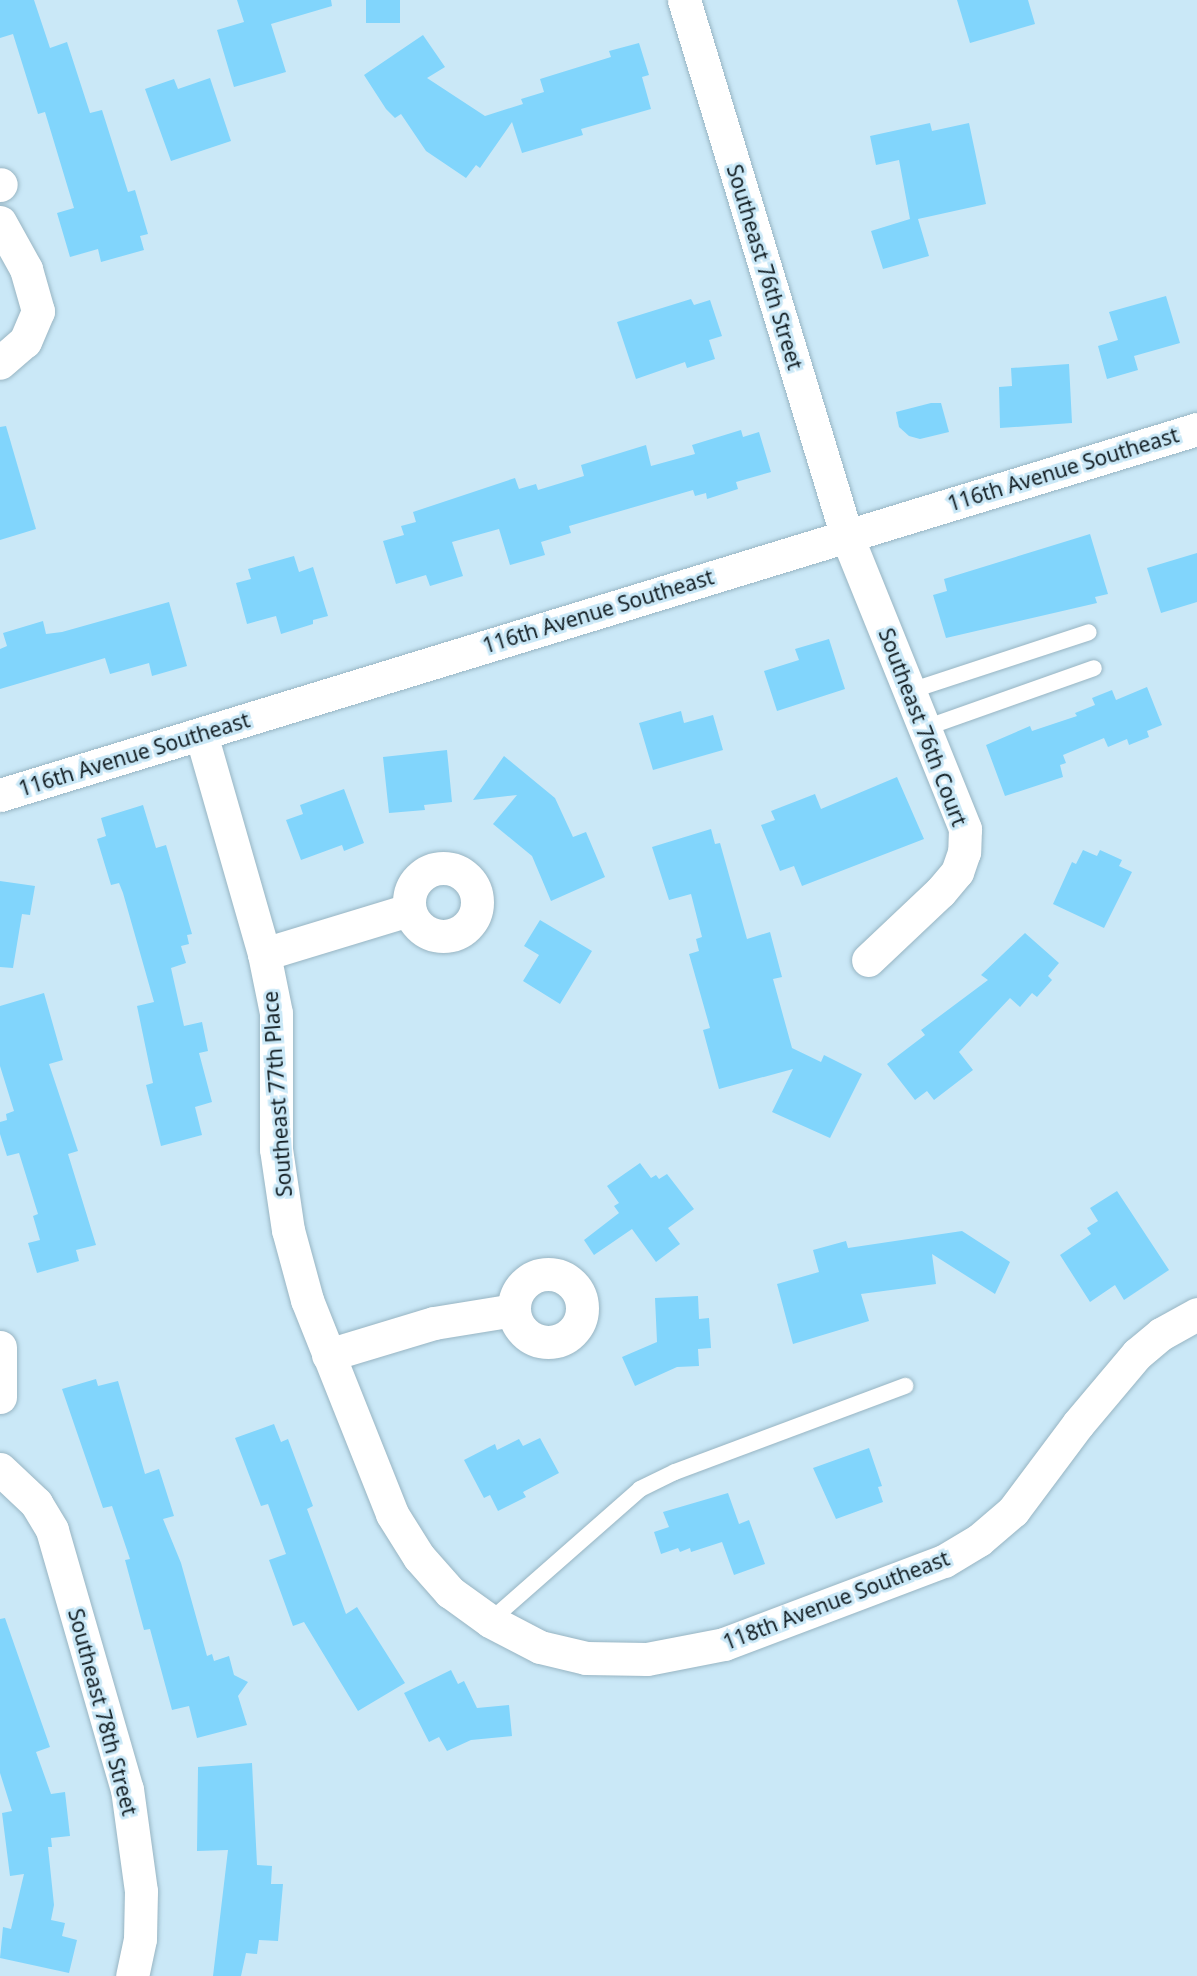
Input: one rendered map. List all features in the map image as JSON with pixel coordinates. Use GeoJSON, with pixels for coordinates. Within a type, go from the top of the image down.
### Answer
{"type":"FeatureCollection","features":[{"type":"Feature","properties":{"kind":"street","name":"Southeast 76th Street"},"geometry":{"type":"LineString","coordinates":[[684,0],[846,534]]}},
{"type":"Feature","properties":{"kind":"street"},"geometry":{"type":"LineString","coordinates":[[0,222],[26,268],[38,311],[25,341],[0,363]]}},
{"type":"Feature","properties":{"kind":"street","name":"116th Avenue Southeast"},"geometry":{"type":"LineString","coordinates":[[0,795],[846,534],[1197,429]]}},
{"type":"Feature","properties":{"kind":"street","name":"Southeast 76th Court"},"geometry":{"type":"LineString","coordinates":[[846,534],[959,811],[964,829],[964,852],[957,872],[940,892],[868,960]]}},
{"type":"Feature","properties":{"kind":"street","name":"Southeast 77th Place"},"geometry":{"type":"LineString","coordinates":[[201,734],[264,954],[276,1013],[276,1149],[288,1230],[328,1355],[392,1514],[413,1549],[450,1592],[490,1621]]}},
{"type":"Feature","properties":{"kind":"street"},"geometry":{"type":"LineString","coordinates":[[264,954],[409,910]]}},
{"type":"Feature","properties":{"kind":"street"},"geometry":{"type":"LineString","coordinates":[[328,1355],[434,1323],[514,1310]]}},
{"type":"Feature","properties":{"kind":"street","name":"118th Avenue Southeast"},"geometry":{"type":"LineString","coordinates":[[490,1621],[540,1647],[586,1658],[647,1659],[724,1644],[944,1561],[979,1540],[1013,1511],[1078,1424],[1137,1354],[1161,1334],[1197,1314]]}},
{"type":"Feature","properties":{"kind":"street"},"geometry":{"type":"LineString","coordinates":[[0,1347],[0,1397]]}},
{"type":"Feature","properties":{"kind":"street","name":"Southeast 78th Street"},"geometry":{"type":"LineString","coordinates":[[0,1469],[36,1503],[52,1530],[127,1789],[141,1891],[140,1939],[132,1976]]}},
{"type":"Feature","properties":{"kind":"lane"},"geometry":{"type":"LineString","coordinates":[[910,691],[1089,632]]}},
{"type":"Feature","properties":{"kind":"lane"},"geometry":{"type":"LineString","coordinates":[[925,728],[1094,668]]}},
{"type":"Feature","properties":{"kind":"lane"},"geometry":{"type":"LineString","coordinates":[[490,1621],[640,1489],[675,1472],[905,1386]]}},
{"type":"Feature","properties":{"kind":"building"},"geometry":{"type":"Polygon","coordinates":[[[0,0],[34,0],[50,48],[67,42],[90,113],[102,110],[128,192],[135,190],[148,234],[140,236],[144,250],[101,262],[98,249],[70,257],[57,213],[74,208],[45,112],[38,114],[13,34],[0,38],[0,0]]]}},
{"type":"Feature","properties":{"kind":"building"},"geometry":{"type":"Polygon","coordinates":[[[237,0],[331,0],[332,6],[271,24],[286,72],[234,87],[217,30],[244,22],[237,0]]]}},
{"type":"Feature","properties":{"kind":"building"},"geometry":{"type":"Polygon","coordinates":[[[366,0],[400,0],[400,23],[366,23],[366,0]]]}},
{"type":"Feature","properties":{"kind":"building"},"geometry":{"type":"Polygon","coordinates":[[[957,0],[1028,0],[1035,24],[970,43],[957,0]]]}},
{"type":"Feature","properties":{"kind":"building"},"geometry":{"type":"Polygon","coordinates":[[[423,35],[445,67],[427,78],[485,116],[523,104],[521,99],[544,92],[540,79],[611,57],[609,51],[639,43],[649,75],[642,77],[651,109],[581,129],[583,135],[522,153],[512,122],[480,168],[476,165],[466,178],[426,151],[401,114],[395,118],[386,109],[364,75],[423,35]]]}},
{"type":"Feature","properties":{"kind":"building"},"geometry":{"type":"Polygon","coordinates":[[[210,78],[231,141],[171,161],[145,89],[174,79],[178,89],[210,78]]]}},
{"type":"Feature","properties":{"kind":"building"},"geometry":{"type":"Polygon","coordinates":[[[930,123],[932,131],[969,123],[986,204],[918,219],[929,256],[883,269],[871,231],[910,219],[899,160],[876,165],[870,136],[930,123]]]}},
{"type":"Feature","properties":{"kind":"building"},"geometry":{"type":"Polygon","coordinates":[[[1166,296],[1180,343],[1134,356],[1138,370],[1107,379],[1098,346],[1118,340],[1109,312],[1166,296]]]}},
{"type":"Feature","properties":{"kind":"building"},"geometry":{"type":"Polygon","coordinates":[[[691,299],[694,305],[710,300],[722,336],[709,340],[715,359],[687,368],[685,362],[636,379],[617,322],[691,299]]]}},
{"type":"Feature","properties":{"kind":"building"},"geometry":{"type":"Polygon","coordinates":[[[1069,364],[1072,423],[1000,428],[999,387],[1012,386],[1011,368],[1069,364]]]}},
{"type":"Feature","properties":{"kind":"building"},"geometry":{"type":"Polygon","coordinates":[[[931,403],[941,403],[949,432],[920,439],[909,436],[899,427],[896,412],[931,403]]]}},
{"type":"Feature","properties":{"kind":"building"},"geometry":{"type":"Polygon","coordinates":[[[6,426],[36,529],[0,540],[0,427],[6,426]]]}},
{"type":"Feature","properties":{"kind":"building"},"geometry":{"type":"Polygon","coordinates":[[[741,430],[743,437],[759,432],[771,472],[736,482],[738,489],[707,499],[706,493],[695,496],[693,490],[569,526],[571,533],[541,542],[545,555],[510,565],[499,529],[452,542],[463,576],[430,586],[426,575],[396,584],[383,541],[404,535],[401,526],[416,522],[413,512],[515,478],[519,489],[536,484],[538,490],[584,476],[581,465],[646,445],[651,466],[695,454],[692,445],[741,430]]]}},
{"type":"Feature","properties":{"kind":"building"},"geometry":{"type":"Polygon","coordinates":[[[1090,534],[1108,594],[1095,597],[1097,603],[946,638],[933,595],[947,591],[944,579],[1090,534]]]}},
{"type":"Feature","properties":{"kind":"building"},"geometry":{"type":"Polygon","coordinates":[[[1197,553],[1197,602],[1161,613],[1147,568],[1197,553]]]}},
{"type":"Feature","properties":{"kind":"building"},"geometry":{"type":"Polygon","coordinates":[[[294,556],[299,572],[313,567],[328,616],[313,620],[313,624],[281,634],[276,616],[247,624],[236,583],[251,579],[248,569],[294,556]]]}},
{"type":"Feature","properties":{"kind":"building"},"geometry":{"type":"Polygon","coordinates":[[[169,602],[187,666],[152,676],[149,663],[110,674],[105,658],[0,689],[0,649],[7,646],[3,633],[43,621],[46,634],[62,632],[169,602]]]}},
{"type":"Feature","properties":{"kind":"building"},"geometry":{"type":"Polygon","coordinates":[[[829,639],[845,689],[777,711],[764,671],[799,660],[795,649],[829,639]]]}},
{"type":"Feature","properties":{"kind":"building"},"geometry":{"type":"Polygon","coordinates":[[[1147,687],[1162,725],[1147,731],[1149,737],[1129,745],[1127,739],[1108,747],[1104,738],[1063,755],[1066,763],[1060,765],[1063,777],[1005,796],[986,745],[1030,726],[1032,731],[1077,716],[1075,713],[1095,705],[1092,698],[1112,690],[1116,700],[1147,687]]]}},
{"type":"Feature","properties":{"kind":"building"},"geometry":{"type":"Polygon","coordinates":[[[681,711],[684,723],[713,715],[723,750],[653,770],[639,723],[681,711]]]}},
{"type":"Feature","properties":{"kind":"building"},"geometry":{"type":"Polygon","coordinates":[[[447,750],[452,802],[424,805],[425,810],[389,813],[383,757],[447,750]]]}},
{"type":"Feature","properties":{"kind":"building"},"geometry":{"type":"Polygon","coordinates":[[[504,756],[555,798],[573,837],[586,832],[605,877],[551,901],[532,856],[493,824],[517,795],[473,800],[504,756]]]}},
{"type":"Feature","properties":{"kind":"building"},"geometry":{"type":"Polygon","coordinates":[[[897,777],[924,839],[802,886],[794,866],[780,871],[761,825],[775,820],[771,811],[815,794],[821,809],[897,777]]]}},
{"type":"Feature","properties":{"kind":"building"},"geometry":{"type":"Polygon","coordinates":[[[344,789],[364,843],[344,851],[342,845],[301,860],[286,820],[303,814],[300,805],[344,789]]]}},
{"type":"Feature","properties":{"kind":"building"},"geometry":{"type":"Polygon","coordinates":[[[143,805],[156,848],[166,845],[192,934],[187,935],[189,944],[181,946],[186,963],[171,968],[184,1026],[202,1022],[208,1051],[199,1053],[212,1102],[195,1107],[202,1135],[161,1146],[146,1085],[153,1083],[137,1006],[154,1002],[123,893],[119,883],[111,885],[97,839],[106,836],[101,818],[143,805]]]}},
{"type":"Feature","properties":{"kind":"building"},"geometry":{"type":"Polygon","coordinates":[[[711,829],[715,844],[720,843],[747,939],[770,932],[782,977],[773,979],[792,1048],[821,1062],[824,1055],[862,1074],[830,1138],[772,1112],[793,1069],[719,1089],[703,1030],[710,1028],[689,954],[699,951],[696,939],[702,937],[691,894],[669,900],[652,847],[711,829]]]}},
{"type":"Feature","properties":{"kind":"building"},"geometry":{"type":"Polygon","coordinates":[[[1083,850],[1097,856],[1100,850],[1122,860],[1119,866],[1132,872],[1104,928],[1053,904],[1072,862],[1076,864],[1083,850]]]}},
{"type":"Feature","properties":{"kind":"building"},"geometry":{"type":"Polygon","coordinates":[[[0,881],[35,886],[30,915],[22,914],[13,968],[0,967],[0,881]]]}},
{"type":"Feature","properties":{"kind":"building"},"geometry":{"type":"Polygon","coordinates":[[[540,920],[592,951],[560,1004],[523,981],[539,955],[524,946],[540,920]]]}},
{"type":"Feature","properties":{"kind":"building"},"geometry":{"type":"Polygon","coordinates":[[[1025,933],[1059,963],[1048,976],[1052,980],[1037,997],[1032,993],[1020,1007],[1010,998],[959,1052],[973,1070],[934,1100],[927,1091],[915,1100],[887,1064],[925,1035],[921,1030],[988,980],[981,975],[1025,933]]]}},
{"type":"Feature","properties":{"kind":"building"},"geometry":{"type":"Polygon","coordinates":[[[44,993],[63,1060],[49,1064],[78,1151],[68,1154],[96,1245],[76,1250],[79,1261],[37,1273],[28,1243],[40,1240],[33,1216],[38,1214],[19,1153],[7,1156],[0,1134],[0,1122],[7,1120],[6,1114],[14,1111],[0,1066],[0,1006],[44,993]]]}},
{"type":"Feature","properties":{"kind":"building"},"geometry":{"type":"Polygon","coordinates":[[[640,1163],[651,1178],[656,1175],[659,1179],[667,1174],[694,1209],[668,1228],[680,1244],[656,1262],[632,1229],[594,1255],[584,1240],[619,1213],[614,1206],[619,1203],[607,1186],[640,1163]]]}},
{"type":"Feature","properties":{"kind":"building"},"geometry":{"type":"Polygon","coordinates":[[[1117,1191],[1169,1270],[1124,1300],[1115,1285],[1090,1302],[1060,1255],[1091,1234],[1087,1228],[1098,1221],[1090,1208],[1117,1191]]]}},
{"type":"Feature","properties":{"kind":"building"},"geometry":{"type":"Polygon","coordinates":[[[962,1231],[1010,1262],[995,1294],[932,1254],[936,1284],[861,1294],[869,1321],[793,1344],[777,1284],[819,1272],[813,1250],[846,1241],[848,1248],[962,1231]]]}},
{"type":"Feature","properties":{"kind":"building"},"geometry":{"type":"Polygon","coordinates":[[[698,1296],[699,1319],[709,1318],[711,1348],[698,1349],[699,1366],[677,1367],[635,1386],[622,1357],[657,1342],[655,1298],[698,1296]]]}},
{"type":"Feature","properties":{"kind":"building"},"geometry":{"type":"Polygon","coordinates":[[[96,1379],[98,1386],[118,1381],[145,1474],[159,1469],[174,1516],[163,1519],[181,1563],[207,1656],[212,1654],[214,1661],[229,1656],[234,1675],[248,1682],[238,1696],[247,1725],[197,1738],[189,1706],[172,1710],[150,1629],[144,1630],[125,1560],[130,1559],[112,1506],[103,1508],[62,1389],[96,1379]]]}},
{"type":"Feature","properties":{"kind":"building"},"geometry":{"type":"Polygon","coordinates":[[[274,1424],[281,1442],[288,1439],[313,1506],[307,1509],[346,1614],[357,1607],[405,1683],[358,1711],[304,1622],[293,1626],[269,1560],[286,1554],[268,1504],[261,1506],[235,1438],[274,1424]]]}},
{"type":"Feature","properties":{"kind":"building"},"geometry":{"type":"Polygon","coordinates":[[[540,1438],[559,1473],[523,1492],[526,1497],[498,1511],[490,1495],[484,1498],[464,1460],[495,1444],[497,1450],[519,1439],[523,1446],[540,1438]]]}},
{"type":"Feature","properties":{"kind":"building"},"geometry":{"type":"Polygon","coordinates":[[[869,1448],[882,1486],[878,1487],[883,1502],[836,1519],[813,1468],[869,1448]]]}},
{"type":"Feature","properties":{"kind":"building"},"geometry":{"type":"Polygon","coordinates":[[[728,1493],[739,1524],[749,1520],[765,1564],[734,1575],[722,1542],[691,1552],[690,1548],[680,1552],[678,1548],[661,1554],[654,1532],[669,1527],[663,1512],[728,1493]]]}},
{"type":"Feature","properties":{"kind":"building"},"geometry":{"type":"Polygon","coordinates":[[[5,1618],[50,1747],[36,1752],[51,1794],[65,1792],[70,1836],[51,1838],[52,1847],[48,1847],[54,1905],[51,1920],[65,1923],[62,1936],[77,1940],[69,1973],[0,1958],[3,1927],[11,1929],[24,1874],[10,1876],[2,1813],[12,1811],[0,1773],[0,1619],[5,1618]]]}},
{"type":"Feature","properties":{"kind":"building"},"geometry":{"type":"Polygon","coordinates":[[[451,1670],[458,1684],[464,1681],[477,1708],[509,1705],[512,1736],[471,1740],[447,1751],[439,1737],[429,1742],[404,1693],[451,1670]]]}},
{"type":"Feature","properties":{"kind":"building"},"geometry":{"type":"Polygon","coordinates":[[[252,1763],[257,1865],[272,1866],[271,1884],[283,1884],[278,1941],[259,1940],[257,1954],[246,1953],[241,1976],[213,1976],[228,1850],[197,1851],[198,1767],[252,1763]]]}}]}
